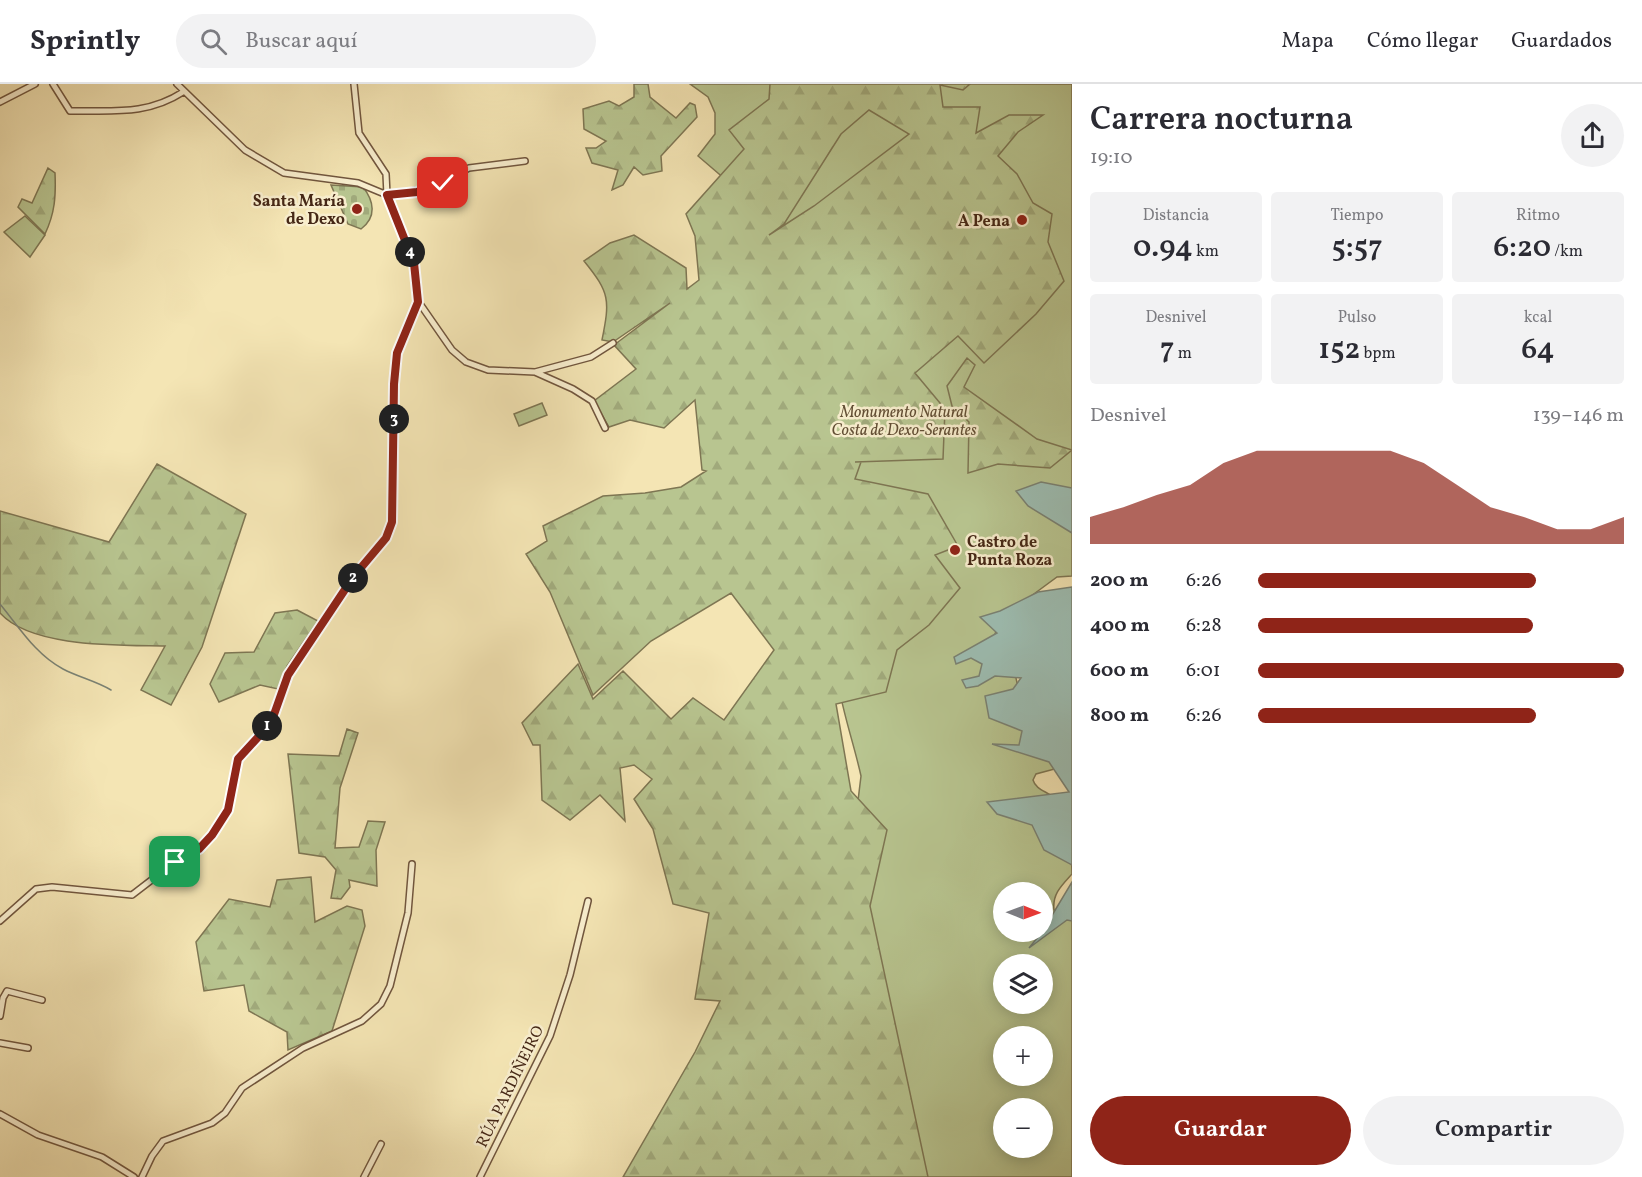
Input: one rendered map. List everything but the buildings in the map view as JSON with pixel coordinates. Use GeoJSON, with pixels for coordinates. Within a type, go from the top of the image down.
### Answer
{"type":"FeatureCollection","features":[{"type":"Feature","properties":{"kind":"street"},"geometry":{"type":"LineString","coordinates":[[0,102],[35,84]]}},
{"type":"Feature","properties":{"kind":"street"},"geometry":{"type":"LineString","coordinates":[[53,84],[70,111],[129,112],[169,101],[183,93]]}},
{"type":"Feature","properties":{"kind":"street"},"geometry":{"type":"LineString","coordinates":[[177,84],[183,93],[245,150],[284,173],[357,183],[387,195],[431,188],[469,168],[525,161]]}},
{"type":"Feature","properties":{"kind":"street"},"geometry":{"type":"LineString","coordinates":[[0,921],[36,889],[52,887],[132,895],[175,862],[199,849],[212,835],[228,810],[238,759],[271,723],[288,675],[354,576],[386,538],[392,522],[394,384],[397,353],[418,302],[414,263],[387,195],[386,174],[359,133],[354,84]]}},
{"type":"Feature","properties":{"kind":"street"},"geometry":{"type":"LineString","coordinates":[[418,302],[452,350],[466,362],[488,370],[535,372],[591,357],[613,344]]}},
{"type":"Feature","properties":{"kind":"street"},"geometry":{"type":"LineString","coordinates":[[535,372],[592,401],[606,428]]}},
{"type":"Feature","properties":{"kind":"street"},"geometry":{"type":"LineString","coordinates":[[142,1177],[152,1156],[163,1141],[212,1123],[225,1113],[242,1088],[250,1082],[303,1048],[362,1021],[381,1004],[390,986],[408,913],[412,864]]}},
{"type":"Feature","properties":{"kind":"street","name":"RÚA PARDIÑEIRO"},"geometry":{"type":"LineString","coordinates":[[480,1177],[550,1036],[570,975],[588,901]]}},
{"type":"Feature","properties":{"kind":"street"},"geometry":{"type":"LineString","coordinates":[[0,1016],[3,998],[7,991],[42,1000]]}},
{"type":"Feature","properties":{"kind":"street"},"geometry":{"type":"LineString","coordinates":[[0,1042],[28,1048]]}},
{"type":"Feature","properties":{"kind":"street"},"geometry":{"type":"LineString","coordinates":[[0,1114],[38,1136],[102,1157],[134,1177]]}},
{"type":"Feature","properties":{"kind":"street"},"geometry":{"type":"LineString","coordinates":[[364,1177],[381,1144]]}},
{"type":"Feature","properties":{"kind":"green space"},"geometry":{"type":"Polygon","coordinates":[[[634,84],[648,84],[650,97],[676,118],[690,103],[695,105],[697,117],[661,156],[662,171],[643,175],[634,167],[623,185],[612,190],[618,170],[592,163],[586,148],[596,148],[606,141],[584,129],[583,109],[609,101],[619,106],[634,97],[634,84]]]}},
{"type":"Feature","properties":{"kind":"green space","name":"Monumento Natural Costa de Dexo-Serantes"},"geometry":{"type":"Polygon","coordinates":[[[690,84],[1072,84],[1072,576],[1057,577],[1023,602],[998,624],[994,638],[1016,678],[1027,731],[1066,766],[1036,774],[1033,780],[1037,787],[1057,801],[1060,807],[1066,826],[1071,858],[1072,874],[1058,890],[1054,910],[1072,914],[1072,1177],[812,1177],[861,776],[838,682],[784,235],[768,216],[698,156],[715,134],[715,113],[708,97],[690,84]]]}},
{"type":"Feature","properties":{"kind":"green space"},"geometry":{"type":"Polygon","coordinates":[[[770,84],[970,84],[963,90],[940,85],[943,107],[980,107],[976,133],[1009,115],[1043,115],[1018,132],[998,156],[1017,174],[1033,203],[1052,214],[1048,242],[1064,281],[1036,314],[984,363],[958,336],[915,373],[945,409],[943,459],[855,462],[861,462],[855,479],[928,494],[958,546],[935,555],[960,588],[929,625],[897,650],[886,692],[836,704],[851,791],[887,830],[870,906],[928,1177],[623,1177],[695,1052],[720,1001],[695,999],[709,913],[673,904],[653,829],[634,799],[652,779],[634,765],[620,768],[625,821],[600,795],[570,820],[542,800],[540,745],[533,745],[522,723],[578,664],[593,699],[623,671],[671,719],[693,698],[724,720],[774,650],[731,593],[651,641],[593,695],[550,592],[526,554],[547,541],[543,526],[603,496],[645,493],[681,487],[706,471],[702,470],[695,400],[664,428],[630,420],[609,427],[594,401],[636,369],[614,345],[670,303],[613,342],[602,340],[607,306],[606,297],[599,281],[584,261],[610,243],[634,235],[686,268],[687,289],[699,280],[695,236],[686,214],[744,149],[729,130],[769,99],[770,84]],[[869,110],[841,134],[784,224],[769,235],[814,206],[909,134],[869,110]]]}},
{"type":"Feature","properties":{"kind":"green space"},"geometry":{"type":"Polygon","coordinates":[[[48,168],[55,173],[55,189],[53,212],[45,234],[18,207],[22,199],[32,203],[48,168]]]}},
{"type":"Feature","properties":{"kind":"green space"},"geometry":{"type":"Polygon","coordinates":[[[331,185],[363,187],[367,192],[372,214],[361,229],[348,224],[331,185]]]}},
{"type":"Feature","properties":{"kind":"green space"},"geometry":{"type":"Polygon","coordinates":[[[25,216],[45,235],[30,257],[4,232],[25,216]]]}},
{"type":"Feature","properties":{"kind":"green space"},"geometry":{"type":"Polygon","coordinates":[[[967,358],[975,365],[964,387],[1037,439],[1072,450],[1050,468],[998,464],[968,473],[969,422],[952,406],[947,386],[967,358]]]}},
{"type":"Feature","properties":{"kind":"green space"},"geometry":{"type":"Polygon","coordinates":[[[542,403],[547,415],[519,426],[514,414],[542,403]]]}},
{"type":"Feature","properties":{"kind":"green space"},"geometry":{"type":"Polygon","coordinates":[[[157,464],[246,514],[202,647],[171,705],[141,690],[165,646],[101,644],[54,639],[14,624],[0,613],[0,511],[109,542],[157,464]]]}},
{"type":"Feature","properties":{"kind":"green space"},"geometry":{"type":"Polygon","coordinates":[[[297,610],[318,621],[287,666],[278,689],[260,685],[219,702],[210,684],[225,653],[254,652],[275,613],[297,610]]]}},
{"type":"Feature","properties":{"kind":"green space"},"geometry":{"type":"Polygon","coordinates":[[[347,729],[358,733],[340,788],[335,848],[359,847],[368,821],[385,822],[376,850],[377,886],[349,880],[350,887],[341,899],[331,898],[336,870],[325,857],[299,853],[288,754],[339,756],[347,729]]]}},
{"type":"Feature","properties":{"kind":"green space"},"geometry":{"type":"Polygon","coordinates":[[[311,877],[315,922],[347,906],[362,910],[365,926],[332,1031],[288,1050],[287,1032],[249,1011],[244,985],[204,991],[196,942],[229,899],[270,907],[277,880],[311,877]]]}},
{"type":"Feature","properties":{"kind":"water"},"geometry":{"type":"Polygon","coordinates":[[[1041,482],[1072,488],[1072,533],[1028,506],[1016,491],[1041,482]]]}},
{"type":"Feature","properties":{"kind":"water"},"geometry":{"type":"Polygon","coordinates":[[[1072,587],[1072,865],[1044,850],[1032,825],[997,814],[987,802],[1069,792],[1049,762],[992,744],[1019,745],[1022,731],[989,718],[985,696],[1013,689],[1021,678],[995,676],[978,686],[966,688],[962,680],[979,676],[982,664],[971,658],[956,664],[954,657],[997,633],[980,617],[1000,611],[1038,592],[1072,587]]]}},
{"type":"Feature","properties":{"kind":"water"},"geometry":{"type":"Polygon","coordinates":[[[1072,882],[1072,921],[1067,920],[1053,930],[1053,914],[1072,882]]]}},
{"type":"Feature","properties":{"kind":"waterway"},"geometry":{"type":"LineString","coordinates":[[0,604],[28,640],[53,663],[111,690]]}},
{"type":"Feature","properties":{"kind":"place","name":"Santa María de Dexo"},"geometry":{"type":"Point","coordinates":[357,209]}},
{"type":"Feature","properties":{"kind":"place","name":"A Pena"},"geometry":{"type":"Point","coordinates":[1022,220]}},
{"type":"Feature","properties":{"kind":"place","name":"Castro de Punta Roza"},"geometry":{"type":"Point","coordinates":[955,550]}},
{"type":"Feature","properties":{"kind":"route"},"geometry":{"type":"LineString","coordinates":[[175,862],[199,849],[212,835],[228,810],[238,759],[271,723],[288,675],[354,576],[375,554],[386,538],[392,522],[393,506],[394,384],[397,353],[418,302],[414,263],[387,195],[417,192],[443,183]]}}]}
